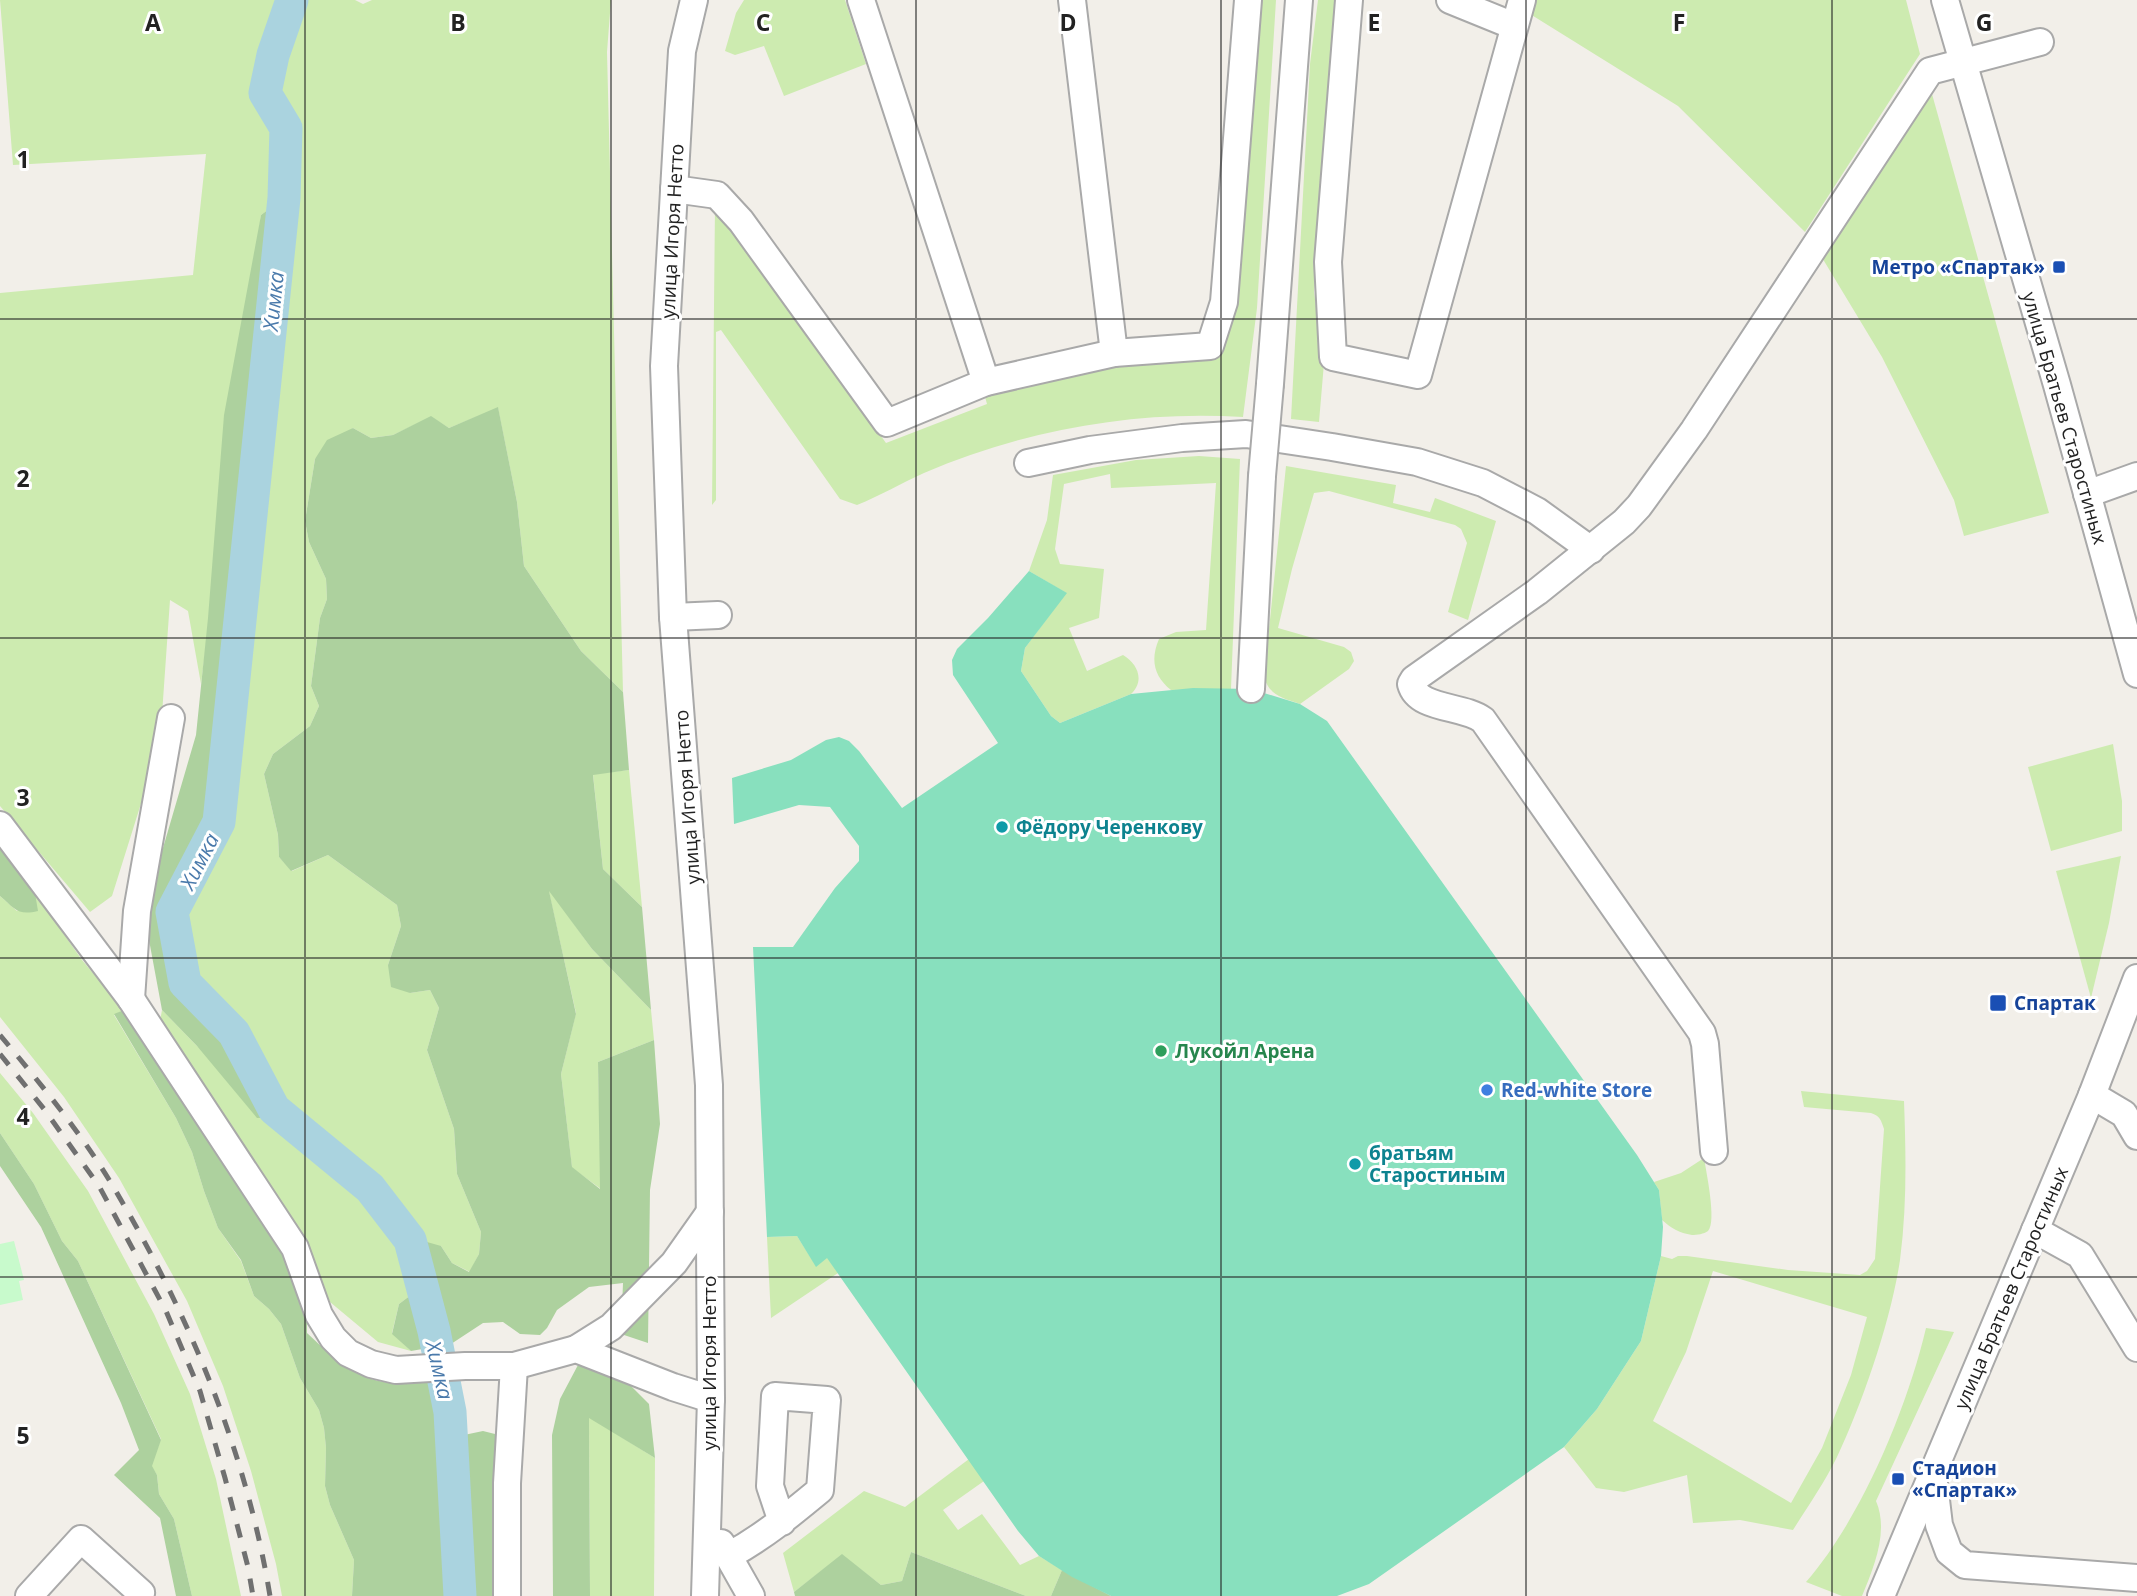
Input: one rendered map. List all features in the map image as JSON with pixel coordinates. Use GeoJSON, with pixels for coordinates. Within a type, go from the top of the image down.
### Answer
{"type":"FeatureCollection","features":[{"type":"Feature","properties":{"kind":"street","name":"улица Игоря Нетто"},"geometry":{"type":"LineString","coordinates":[[694,0],[682,51],[664,366],[673,617],[709,1085],[710,1399],[705,1596]]}},
{"type":"Feature","properties":{"kind":"street"},"geometry":{"type":"LineString","coordinates":[[861,0],[986,382]]}},
{"type":"Feature","properties":{"kind":"street"},"geometry":{"type":"LineString","coordinates":[[1072,0],[1114,353]]}},
{"type":"Feature","properties":{"kind":"street"},"geometry":{"type":"LineString","coordinates":[[674,189],[717,195],[741,221],[887,423],[986,382],[1114,353],[1209,346],[1224,302],[1248,0]]}},
{"type":"Feature","properties":{"kind":"street"},"geometry":{"type":"LineString","coordinates":[[1251,690],[1262,476],[1299,0]]}},
{"type":"Feature","properties":{"kind":"street"},"geometry":{"type":"LineString","coordinates":[[1349,0],[1328,262],[1333,357],[1418,375],[1522,0]]}},
{"type":"Feature","properties":{"kind":"street"},"geometry":{"type":"LineString","coordinates":[[1450,0],[1514,26]]}},
{"type":"Feature","properties":{"kind":"street","name":"улица Братьев Старостиных"},"geometry":{"type":"LineString","coordinates":[[1945,0],[2137,674]]}},
{"type":"Feature","properties":{"kind":"street"},"geometry":{"type":"LineString","coordinates":[[1714,1151],[1702,1033],[1483,720],[1473,712],[1428,702],[1418,696],[1410,684],[1537,592],[1591,550],[1639,506],[1694,430],[1930,71],[2040,42]]}},
{"type":"Feature","properties":{"kind":"street"},"geometry":{"type":"LineString","coordinates":[[1028,463],[1090,450],[1182,438],[1233,435],[1332,447],[1417,462],[1483,483],[1537,512],[1591,550]]}},
{"type":"Feature","properties":{"kind":"street"},"geometry":{"type":"LineString","coordinates":[[2087,494],[2137,476]]}},
{"type":"Feature","properties":{"kind":"street"},"geometry":{"type":"LineString","coordinates":[[673,617],[718,615]]}},
{"type":"Feature","properties":{"kind":"street"},"geometry":{"type":"LineString","coordinates":[[131,999],[137,911],[171,718]]}},
{"type":"Feature","properties":{"kind":"street"},"geometry":{"type":"LineString","coordinates":[[0,825],[131,999],[295,1248],[319,1315],[333,1338],[348,1353],[370,1364],[396,1370],[420,1370],[514,1366],[576,1349],[611,1327],[674,1263],[710,1212]]}},
{"type":"Feature","properties":{"kind":"street","name":"улица Братьев Старостиных"},"geometry":{"type":"LineString","coordinates":[[1881,1596],[2092,1095],[2137,978]]}},
{"type":"Feature","properties":{"kind":"street"},"geometry":{"type":"LineString","coordinates":[[2092,1095],[2124,1114],[2137,1136]]}},
{"type":"Feature","properties":{"kind":"street"},"geometry":{"type":"LineString","coordinates":[[2035,1230],[2080,1255],[2137,1348]]}},
{"type":"Feature","properties":{"kind":"street"},"geometry":{"type":"LineString","coordinates":[[576,1349],[710,1399]]}},
{"type":"Feature","properties":{"kind":"street"},"geometry":{"type":"LineString","coordinates":[[507,1596],[507,1483],[514,1366]]}},
{"type":"Feature","properties":{"kind":"street"},"geometry":{"type":"LineString","coordinates":[[1933,1473],[1939,1525],[1950,1552],[1965,1565],[2137,1578]]}},
{"type":"Feature","properties":{"kind":"street"},"geometry":{"type":"LineString","coordinates":[[707,1520],[730,1555],[751,1596]]}},
{"type":"Feature","properties":{"kind":"street"},"geometry":{"type":"LineString","coordinates":[[730,1555],[782,1522]]}},
{"type":"Feature","properties":{"kind":"street"},"geometry":{"type":"LineString","coordinates":[[29,1596],[81,1539],[141,1593],[140,1596]]}},
{"type":"Feature","properties":{"kind":"green space"},"geometry":{"type":"Polygon","coordinates":[[[0,0],[355,0],[363,4],[372,0],[611,0],[607,52],[623,692],[581,651],[524,566],[517,502],[498,408],[449,428],[431,417],[393,435],[371,438],[353,428],[315,459],[305,521],[309,542],[326,579],[327,599],[320,618],[311,686],[319,706],[310,726],[273,754],[264,774],[278,835],[279,857],[292,871],[328,855],[397,905],[401,926],[388,965],[410,993],[430,990],[439,1008],[427,1050],[454,1129],[457,1174],[481,1232],[479,1254],[470,1272],[452,1263],[441,1246],[432,1279],[399,1304],[392,1333],[411,1351],[378,1342],[330,1302],[301,1238],[159,1026],[162,1010],[197,1046],[274,1109],[234,1033],[185,983],[172,912],[219,822],[284,199],[261,215],[201,684],[188,611],[170,600],[160,743],[112,896],[90,912],[0,806],[0,293],[193,275],[206,154],[13,165],[0,0]]]}},
{"type":"Feature","properties":{"kind":"green space"},"geometry":{"type":"Polygon","coordinates":[[[744,0],[845,0],[866,64],[784,96],[764,46],[735,55],[725,51],[736,13],[744,0]]]}},
{"type":"Feature","properties":{"kind":"green space"},"geometry":{"type":"Polygon","coordinates":[[[1258,0],[1276,0],[1257,308],[1243,417],[1121,420],[1040,435],[962,458],[857,505],[840,499],[721,330],[716,332],[716,500],[712,505],[715,206],[886,443],[987,404],[984,393],[1114,365],[1219,357],[1236,292],[1258,0]]]}},
{"type":"Feature","properties":{"kind":"green space"},"geometry":{"type":"Polygon","coordinates":[[[1318,0],[1336,0],[1314,292],[1324,363],[1319,422],[1291,419],[1310,64],[1318,0]]]}},
{"type":"Feature","properties":{"kind":"green space"},"geometry":{"type":"Polygon","coordinates":[[[1534,0],[1906,0],[1920,54],[1805,232],[1678,106],[1530,14],[1534,0]]]}},
{"type":"Feature","properties":{"kind":"green space"},"geometry":{"type":"Polygon","coordinates":[[[1932,94],[2049,513],[1964,536],[1954,500],[1882,357],[1818,251],[1916,102],[1932,94]]]}},
{"type":"Feature","properties":{"kind":"green space"},"geometry":{"type":"Polygon","coordinates":[[[284,198],[219,822],[172,912],[185,983],[234,1033],[274,1108],[285,1117],[257,1118],[197,1046],[162,1010],[144,913],[196,735],[224,415],[261,215],[284,198]]]}},
{"type":"Feature","properties":{"kind":"green space"},"geometry":{"type":"Polygon","coordinates":[[[498,407],[517,502],[524,566],[581,651],[623,692],[629,770],[593,775],[603,869],[642,907],[651,1010],[592,949],[549,891],[576,1014],[561,1074],[572,1167],[600,1189],[598,1062],[654,1040],[660,1124],[650,1190],[648,1343],[621,1334],[623,1283],[589,1287],[557,1310],[540,1335],[520,1334],[503,1322],[483,1323],[451,1344],[411,1351],[392,1334],[399,1304],[432,1279],[420,1240],[441,1246],[452,1263],[469,1272],[479,1254],[481,1232],[457,1174],[454,1129],[427,1050],[439,1008],[430,990],[410,993],[391,987],[388,965],[401,926],[397,905],[328,855],[291,871],[279,857],[278,835],[264,774],[273,754],[310,726],[319,706],[311,686],[320,618],[327,599],[326,579],[309,542],[305,521],[315,459],[327,440],[353,428],[371,438],[393,435],[431,416],[449,428],[498,407]]]}},
{"type":"Feature","properties":{"kind":"green space"},"geometry":{"type":"Polygon","coordinates":[[[1199,456],[1240,459],[1231,689],[1171,690],[1157,673],[1154,661],[1159,639],[1176,632],[1206,630],[1216,483],[1111,488],[1110,474],[1064,484],[1055,549],[1060,564],[1104,569],[1099,618],[1069,628],[1087,671],[1123,655],[1136,668],[1138,684],[1131,694],[1060,723],[1051,716],[1021,671],[1025,648],[1066,593],[1029,571],[1047,520],[1053,475],[1136,460],[1199,456]]]}},
{"type":"Feature","properties":{"kind":"green space"},"geometry":{"type":"Polygon","coordinates":[[[1286,466],[1396,485],[1393,503],[1430,512],[1435,498],[1496,521],[1468,620],[1448,612],[1467,543],[1461,529],[1455,525],[1329,491],[1314,493],[1278,628],[1344,647],[1351,652],[1354,661],[1349,669],[1300,704],[1273,692],[1264,677],[1286,466]]]}},
{"type":"Feature","properties":{"kind":"green space","name":"Лукойл Арена"},"geometry":{"type":"Polygon","coordinates":[[[1029,571],[1067,593],[1025,648],[1021,671],[1051,716],[1060,723],[1131,694],[1193,688],[1251,689],[1300,704],[1327,721],[1637,1155],[1659,1190],[1663,1227],[1661,1256],[1641,1341],[1597,1409],[1564,1447],[1369,1584],[1337,1596],[1111,1596],[1072,1577],[1039,1556],[1018,1531],[827,1258],[816,1267],[797,1236],[767,1237],[753,947],[793,947],[835,888],[859,861],[859,846],[830,807],[799,805],[734,824],[732,778],[791,760],[826,740],[839,737],[849,741],[859,751],[902,808],[998,743],[953,675],[952,660],[957,649],[1029,571]]]}},
{"type":"Feature","properties":{"kind":"green space"},"geometry":{"type":"Polygon","coordinates":[[[2113,744],[2122,801],[2122,831],[2051,851],[2028,767],[2113,744]]]}},
{"type":"Feature","properties":{"kind":"green space"},"geometry":{"type":"Polygon","coordinates":[[[629,770],[642,907],[603,869],[593,774],[629,770]]]}},
{"type":"Feature","properties":{"kind":"green space"},"geometry":{"type":"Polygon","coordinates":[[[0,847],[35,893],[38,911],[21,912],[0,896],[0,847]]]}},
{"type":"Feature","properties":{"kind":"green space"},"geometry":{"type":"Polygon","coordinates":[[[2121,856],[2109,923],[2091,998],[2056,871],[2121,856]]]}},
{"type":"Feature","properties":{"kind":"green space"},"geometry":{"type":"Polygon","coordinates":[[[548,888],[592,949],[651,1010],[654,1040],[598,1062],[601,1189],[572,1168],[561,1074],[576,1013],[548,888]]]}},
{"type":"Feature","properties":{"kind":"green space"},"geometry":{"type":"Polygon","coordinates":[[[35,893],[82,960],[124,1010],[114,1015],[176,1118],[192,1152],[218,1228],[241,1261],[254,1296],[281,1324],[300,1378],[319,1410],[324,1428],[325,1486],[330,1505],[354,1560],[352,1596],[282,1596],[251,1471],[223,1386],[187,1301],[119,1178],[64,1097],[0,1017],[0,896],[17,911],[35,893]]]}},
{"type":"Feature","properties":{"kind":"green space"},"geometry":{"type":"Polygon","coordinates":[[[124,1010],[289,1247],[307,1314],[307,1333],[351,1370],[361,1375],[384,1382],[422,1378],[443,1384],[457,1392],[460,1401],[456,1430],[464,1435],[483,1431],[503,1436],[495,1596],[352,1596],[354,1560],[330,1505],[325,1486],[326,1448],[319,1410],[300,1378],[281,1324],[254,1296],[241,1260],[218,1228],[192,1152],[176,1118],[114,1014],[124,1010]]]}},
{"type":"Feature","properties":{"kind":"green space"},"geometry":{"type":"Polygon","coordinates":[[[0,1073],[33,1113],[88,1191],[154,1314],[190,1394],[216,1479],[241,1596],[192,1596],[174,1519],[159,1494],[157,1475],[151,1466],[161,1439],[78,1261],[62,1241],[34,1184],[0,1133],[0,1073]]]}},
{"type":"Feature","properties":{"kind":"green space"},"geometry":{"type":"Polygon","coordinates":[[[1801,1091],[1904,1101],[1905,1200],[1896,1283],[1866,1386],[1847,1435],[1822,1485],[1793,1530],[1740,1520],[1693,1523],[1687,1475],[1624,1492],[1596,1488],[1564,1447],[1597,1409],[1641,1341],[1661,1256],[1672,1259],[1687,1256],[1788,1270],[1860,1275],[1867,1271],[1875,1259],[1884,1129],[1881,1121],[1871,1113],[1804,1107],[1801,1091]],[[1713,1271],[1686,1352],[1653,1421],[1791,1503],[1822,1448],[1851,1375],[1867,1317],[1713,1271]]]}},
{"type":"Feature","properties":{"kind":"green space"},"geometry":{"type":"Polygon","coordinates":[[[0,1133],[34,1184],[62,1241],[78,1261],[161,1440],[152,1466],[157,1475],[159,1494],[174,1519],[192,1596],[176,1596],[160,1518],[114,1475],[139,1450],[121,1403],[41,1227],[0,1166],[0,1133]]]}},
{"type":"Feature","properties":{"kind":"green space"},"geometry":{"type":"Polygon","coordinates":[[[1704,1158],[1709,1184],[1710,1226],[1706,1232],[1692,1235],[1675,1230],[1662,1220],[1659,1190],[1654,1182],[1681,1173],[1704,1158]]]}},
{"type":"Feature","properties":{"kind":"green space"},"geometry":{"type":"Polygon","coordinates":[[[797,1236],[816,1266],[827,1257],[838,1273],[771,1318],[767,1237],[797,1236]]]}},
{"type":"Feature","properties":{"kind":"green space"},"geometry":{"type":"Polygon","coordinates":[[[14,1241],[24,1280],[19,1281],[23,1300],[0,1305],[0,1244],[14,1241]]]}},
{"type":"Feature","properties":{"kind":"green space"},"geometry":{"type":"Polygon","coordinates":[[[1926,1328],[1954,1332],[1876,1501],[1880,1513],[1880,1537],[1875,1561],[1862,1596],[1842,1596],[1806,1582],[1845,1527],[1880,1462],[1907,1393],[1926,1328]]]}},
{"type":"Feature","properties":{"kind":"green space"},"geometry":{"type":"Polygon","coordinates":[[[578,1365],[621,1376],[649,1404],[655,1458],[589,1418],[590,1596],[553,1596],[552,1435],[560,1399],[578,1365]]]}},
{"type":"Feature","properties":{"kind":"green space"},"geometry":{"type":"Polygon","coordinates":[[[589,1417],[655,1458],[654,1596],[590,1596],[589,1417]]]}},
{"type":"Feature","properties":{"kind":"green space"},"geometry":{"type":"Polygon","coordinates":[[[969,1459],[984,1481],[943,1510],[958,1530],[982,1514],[1020,1565],[1039,1556],[1062,1570],[1051,1596],[1026,1596],[911,1552],[902,1581],[881,1585],[842,1555],[794,1592],[783,1553],[864,1491],[905,1507],[969,1459]]]}},
{"type":"Feature","properties":{"kind":"green space"},"geometry":{"type":"Polygon","coordinates":[[[911,1552],[1026,1596],[795,1596],[794,1592],[842,1554],[881,1585],[902,1581],[911,1552]]]}},
{"type":"Feature","properties":{"kind":"green space"},"geometry":{"type":"Polygon","coordinates":[[[1062,1570],[1111,1596],[1051,1596],[1062,1570]]]}},
{"type":"Feature","properties":{"kind":"waterway","name":"Химка"},"geometry":{"type":"LineString","coordinates":[[292,0],[273,55],[265,93],[286,128],[284,198],[219,822],[172,912],[185,983],[234,1033],[274,1109],[370,1188],[410,1240],[434,1331],[450,1412],[460,1596]]}},
{"type":"Feature","properties":{"kind":"railway"},"geometry":{"type":"LineString","coordinates":[[0,1035],[99,1163],[165,1280],[210,1382],[229,1434],[246,1487],[270,1596]]}},
{"type":"Feature","properties":{"kind":"railway"},"geometry":{"type":"LineString","coordinates":[[0,1054],[44,1109],[99,1186],[166,1311],[200,1391],[225,1478],[253,1596]]}},
{"type":"Feature","properties":{"kind":"place","name":"Метро «Спартак»"},"geometry":{"type":"Point","coordinates":[2059,267]}},
{"type":"Feature","properties":{"kind":"place","name":"Фёдору Черенкову"},"geometry":{"type":"Point","coordinates":[1002,827]}},
{"type":"Feature","properties":{"kind":"place","name":"Спартак"},"geometry":{"type":"Point","coordinates":[1998,1003]}},
{"type":"Feature","properties":{"kind":"place","name":"Лукойл Арена"},"geometry":{"type":"Point","coordinates":[1161,1051]}},
{"type":"Feature","properties":{"kind":"place","name":"Red-white Store"},"geometry":{"type":"Point","coordinates":[1487,1090]}},
{"type":"Feature","properties":{"kind":"place","name":"братьям Старостиным"},"geometry":{"type":"Point","coordinates":[1355,1164]}},
{"type":"Feature","properties":{"kind":"place","name":"Стадион «Спартак»"},"geometry":{"type":"Point","coordinates":[1898,1479]}}]}
